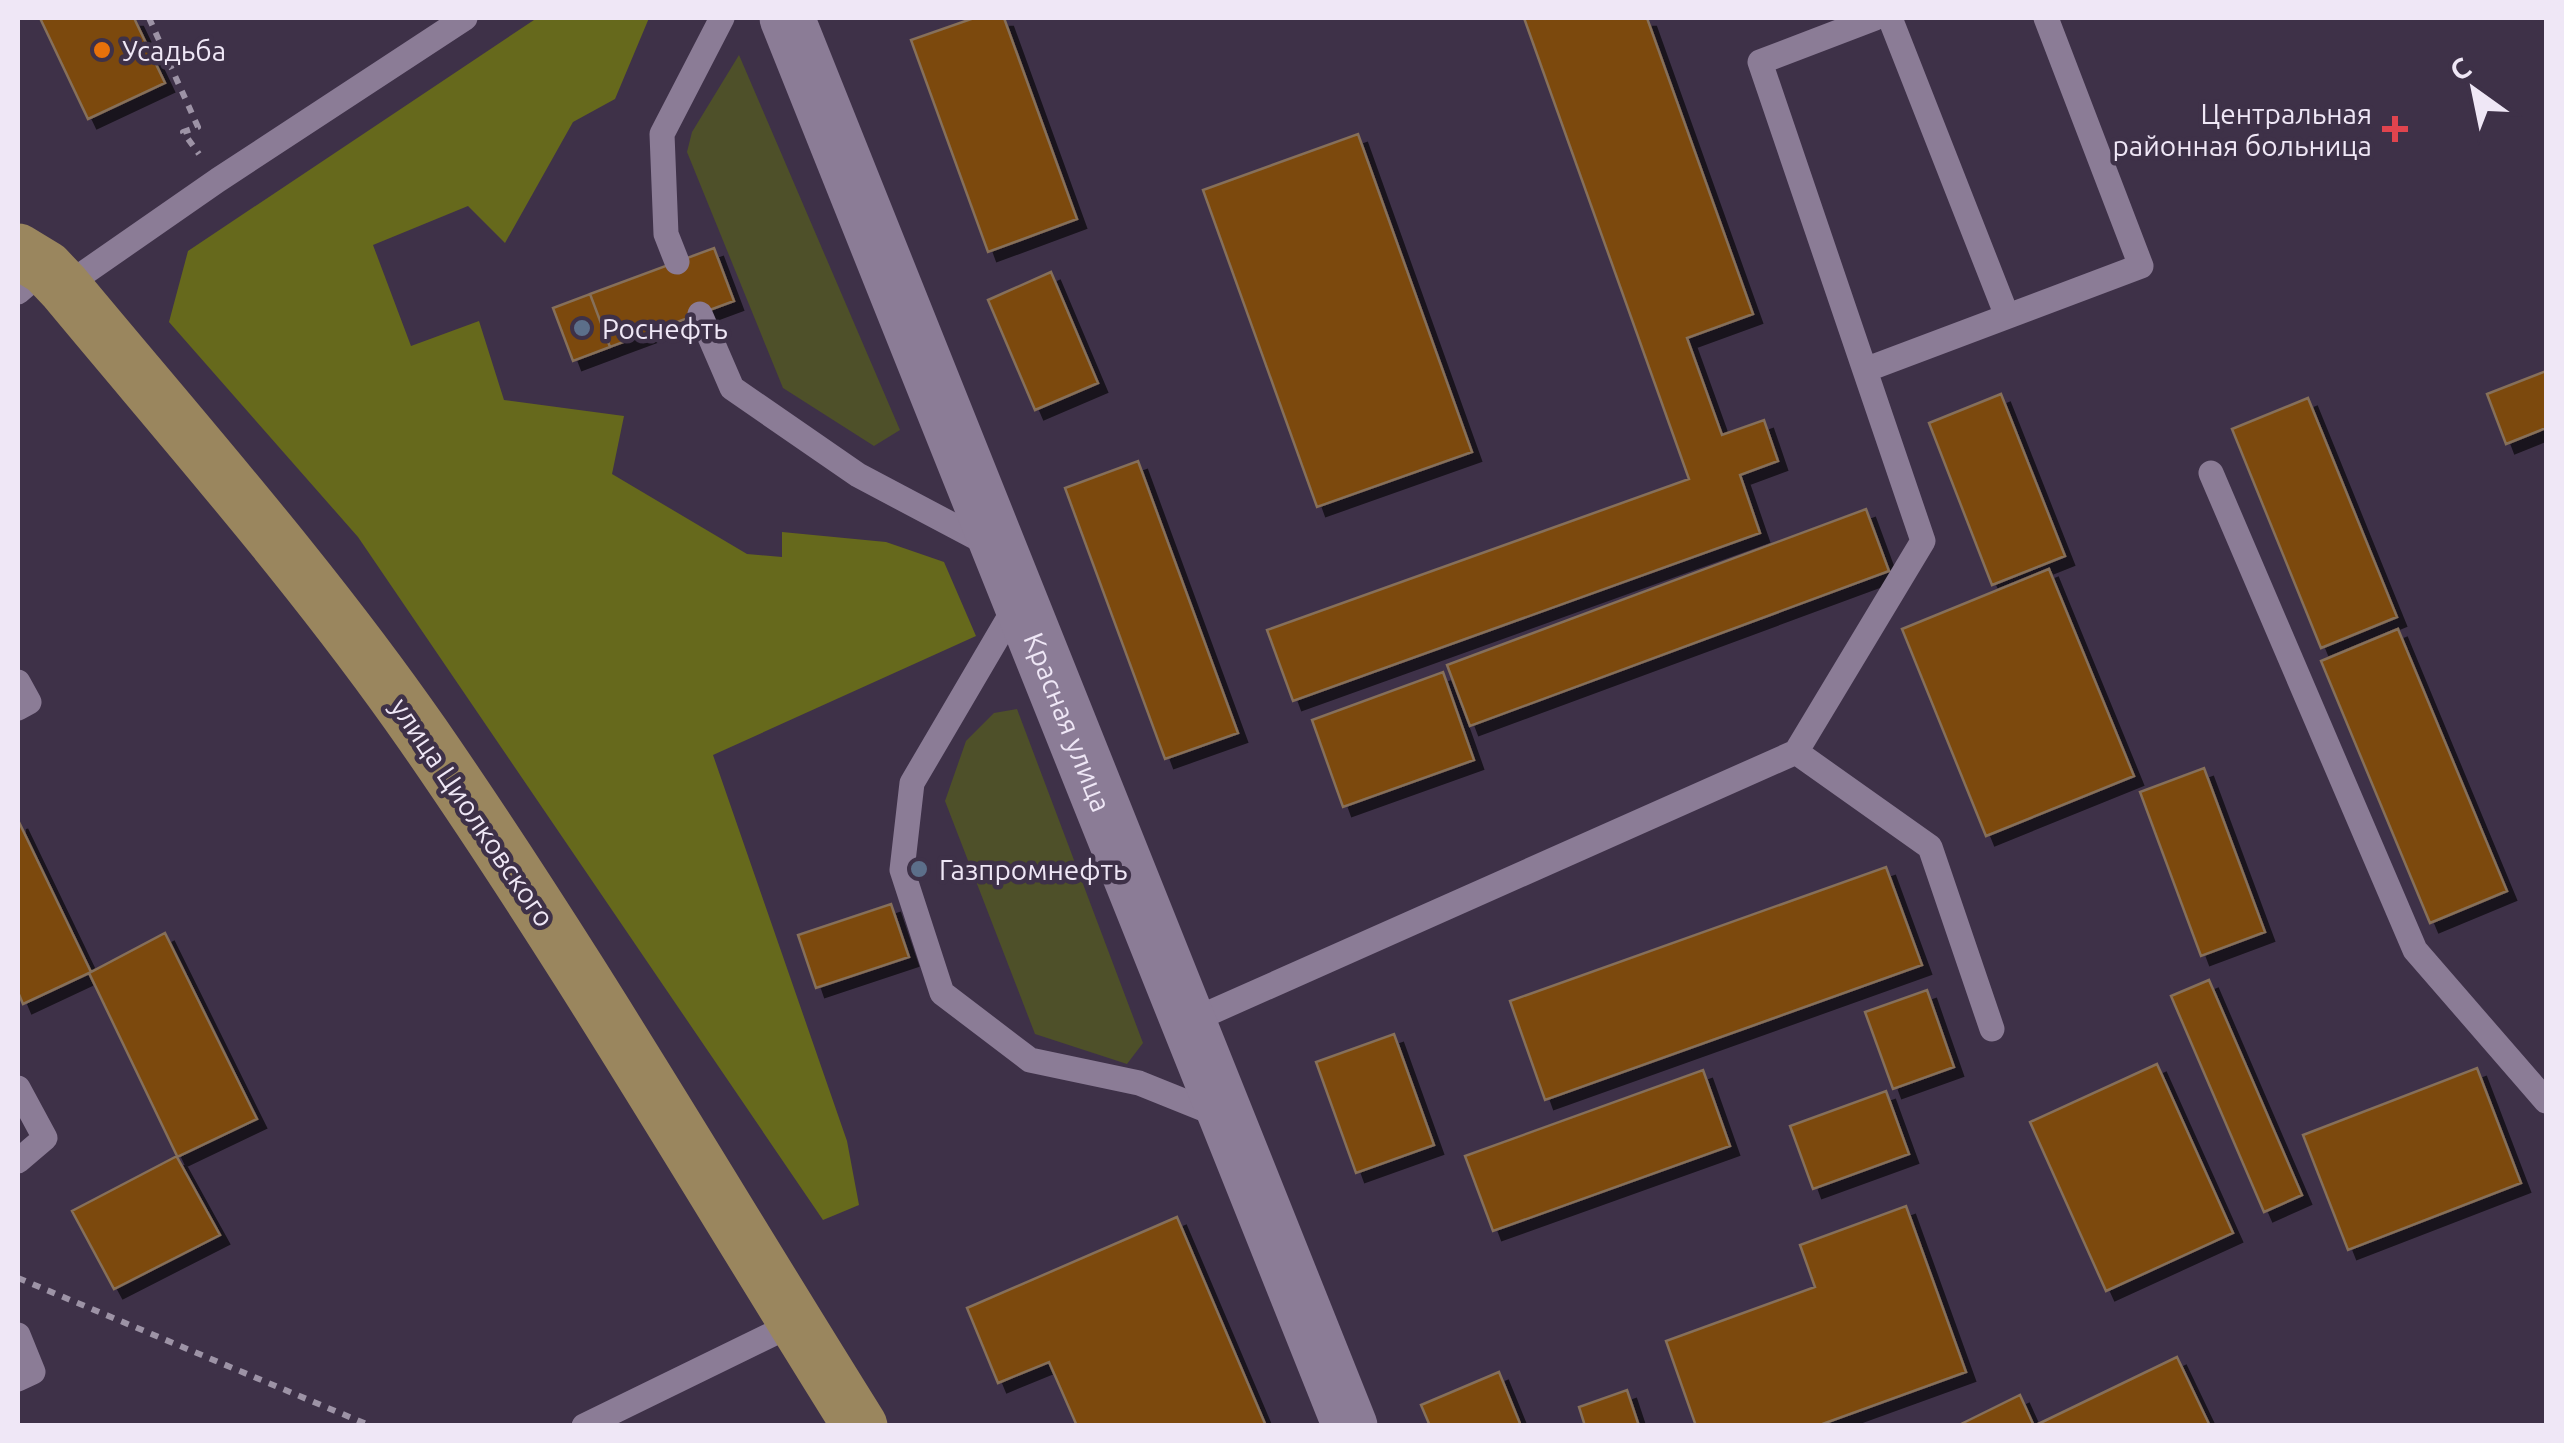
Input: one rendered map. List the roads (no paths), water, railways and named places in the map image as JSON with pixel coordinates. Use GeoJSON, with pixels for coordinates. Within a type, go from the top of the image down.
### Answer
{"type":"FeatureCollection","features":[{"type":"Feature","properties":{"kind":"main road","name":"Красная улица"},"geometry":{"type":"LineString","coordinates":[[787,18],[1350,1426]]}},
{"type":"Feature","properties":{"kind":"main road","name":"улица Циолковского"},"geometry":{"type":"LineString","coordinates":[[36,275],[317,593],[421,732],[538,905],[860,1426]]}},
{"type":"Feature","properties":{"kind":"lane"},"geometry":{"type":"LineString","coordinates":[[36,275],[218,180],[465,18]]}},
{"type":"Feature","properties":{"kind":"lane"},"geometry":{"type":"LineString","coordinates":[[678,262],[666,234],[662,134],[722,18]]}},
{"type":"Feature","properties":{"kind":"lane"},"geometry":{"type":"LineString","coordinates":[[1189,1022],[1796,752],[1923,541],[1760,62],[1875,18]]}},
{"type":"Feature","properties":{"kind":"lane"},"geometry":{"type":"LineString","coordinates":[[1890,18],[2006,316]]}},
{"type":"Feature","properties":{"kind":"lane"},"geometry":{"type":"LineString","coordinates":[[1864,370],[2141,266],[2046,18]]}},
{"type":"Feature","properties":{"kind":"lane"},"geometry":{"type":"LineString","coordinates":[[700,314],[732,388],[1010,575],[912,783],[902,870],[942,993],[1030,1060],[1139,1083],[1228,1119]]}},
{"type":"Feature","properties":{"kind":"lane"},"geometry":{"type":"LineString","coordinates":[[2211,473],[2415,950],[2546,1101]]}},
{"type":"Feature","properties":{"kind":"lane"},"geometry":{"type":"LineString","coordinates":[[18,682],[29,702],[18,708]]}},
{"type":"Feature","properties":{"kind":"lane"},"geometry":{"type":"LineString","coordinates":[[1796,752],[1930,847],[1992,1029]]}},
{"type":"Feature","properties":{"kind":"lane"},"geometry":{"type":"LineString","coordinates":[[18,1088],[45,1138],[18,1161]]}},
{"type":"Feature","properties":{"kind":"lane"},"geometry":{"type":"LineString","coordinates":[[584,1426],[634,1415],[795,1323]]}},
{"type":"Feature","properties":{"kind":"lane"},"geometry":{"type":"LineString","coordinates":[[18,1335],[33,1372],[18,1379]]}},
{"type":"Feature","properties":{"kind":"place","name":"Усадьба"},"geometry":{"type":"Point","coordinates":[102,50]}},
{"type":"Feature","properties":{"kind":"place","name":"Центральная районная больница"},"geometry":{"type":"Point","coordinates":[2395,129]}},
{"type":"Feature","properties":{"kind":"place","name":"Роснефть"},"geometry":{"type":"Point","coordinates":[582,328]}},
{"type":"Feature","properties":{"kind":"place","name":"Газпромнефть"},"geometry":{"type":"Point","coordinates":[919,869]}}]}
